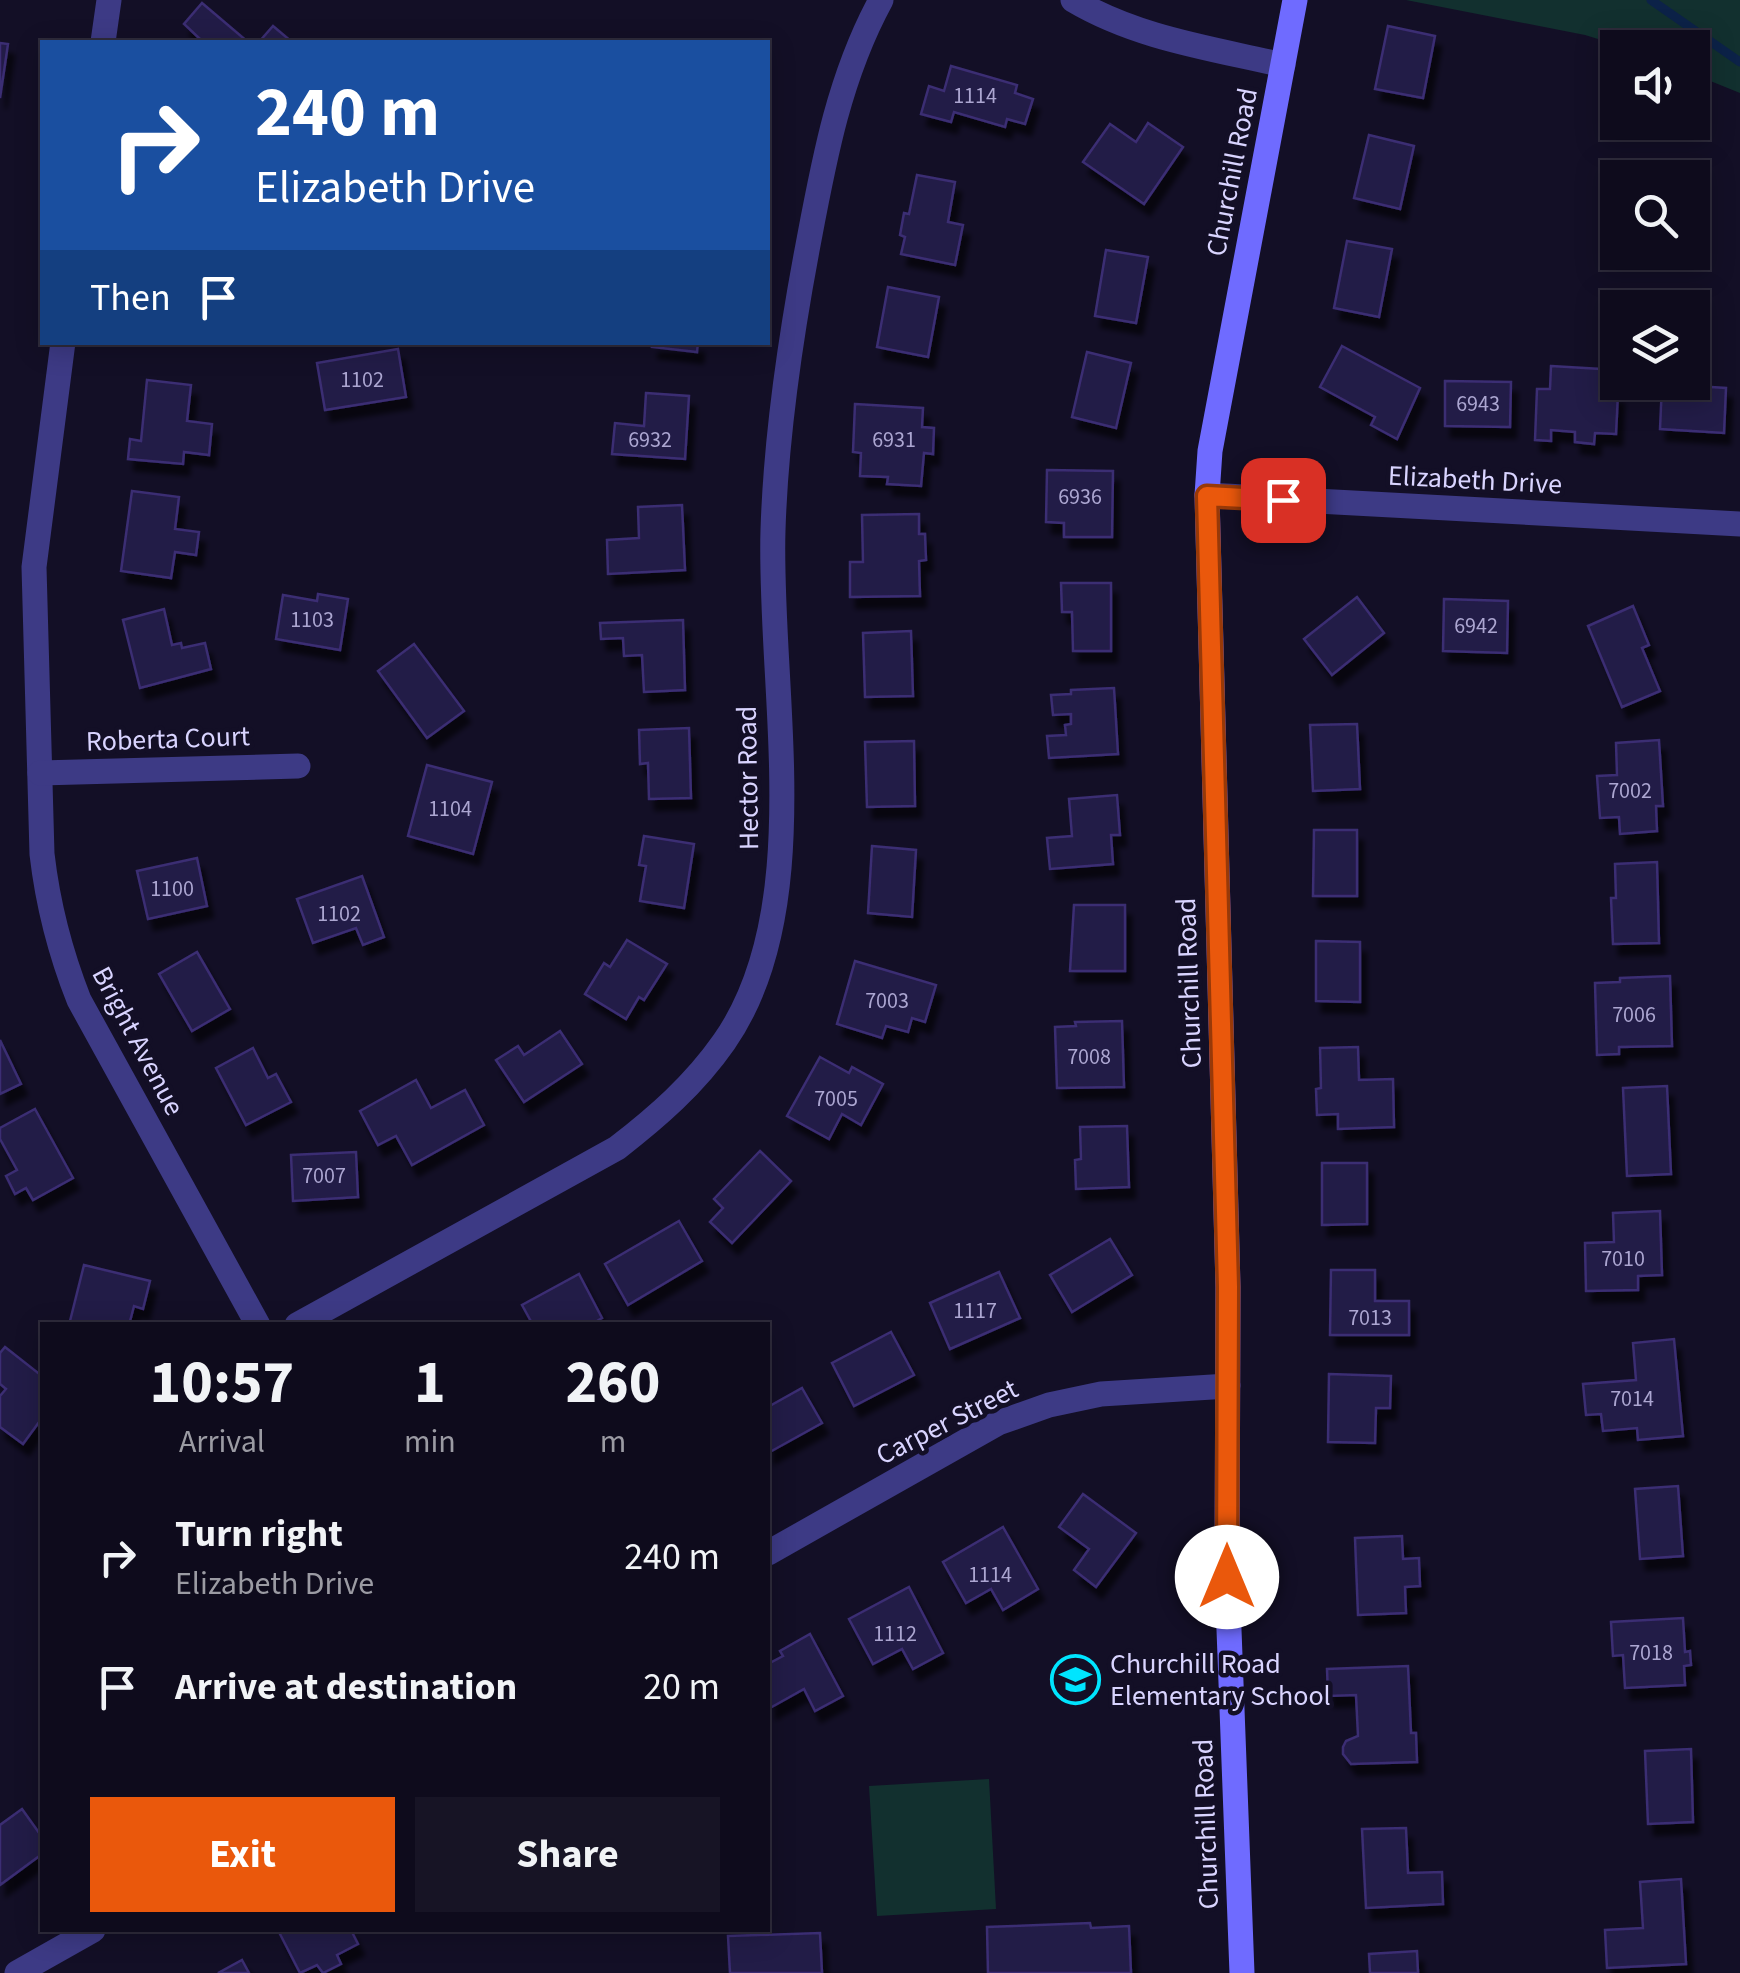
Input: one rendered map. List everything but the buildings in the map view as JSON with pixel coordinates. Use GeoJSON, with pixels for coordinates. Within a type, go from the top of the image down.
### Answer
{"type":"FeatureCollection","features":[{"type":"Feature","properties":{"kind":"street"},"geometry":{"type":"LineString","coordinates":[[103,40],[109,0]]}},
{"type":"Feature","properties":{"kind":"street","name":"Hector Road"},"geometry":{"type":"LineString","coordinates":[[302,1322],[617,1148],[662,1113],[696,1079],[726,1040],[751,991],[769,940],[779,887],[781,833],[772,534],[777,437],[788,350],[834,117],[852,59],[882,0]]}},
{"type":"Feature","properties":{"kind":"street"},"geometry":{"type":"LineString","coordinates":[[1073,0],[1136,31],[1282,65]]}},
{"type":"Feature","properties":{"kind":"street","name":"Churchill Road"},"geometry":{"type":"LineString","coordinates":[[1242,1973],[1227,1577],[1228,1386],[1207,496],[1210,451],[1295,0]]}},
{"type":"Feature","properties":{"kind":"street","name":"Bright Avenue"},"geometry":{"type":"LineString","coordinates":[[63,345],[34,567],[42,854],[48,901],[59,950],[78,1000],[256,1322]]}},
{"type":"Feature","properties":{"kind":"street","name":"Elizabeth Drive"},"geometry":{"type":"LineString","coordinates":[[1207,496],[1740,524]]}},
{"type":"Feature","properties":{"kind":"street","name":"Roberta Court"},"geometry":{"type":"LineString","coordinates":[[40,773],[298,766]]}},
{"type":"Feature","properties":{"kind":"street","name":"Carper Street"},"geometry":{"type":"LineString","coordinates":[[770,1552],[998,1424],[1049,1405],[1101,1394],[1228,1386]]}},
{"type":"Feature","properties":{"kind":"street"},"geometry":{"type":"LineString","coordinates":[[17,1973],[90,1932]]}},
{"type":"Feature","properties":{"kind":"green space"},"geometry":{"type":"Polygon","coordinates":[[[1406,0],[1740,0],[1740,93],[1710,81],[1710,30],[1600,30],[1600,40],[1406,0]]]}},
{"type":"Feature","properties":{"kind":"green space"},"geometry":{"type":"Polygon","coordinates":[[[989,1779],[996,1909],[877,1916],[869,1786],[989,1779]]]}},
{"type":"Feature","properties":{"kind":"waterway"},"geometry":{"type":"LineString","coordinates":[[1651,0],[1740,62]]}},
{"type":"Feature","properties":{"kind":"place","name":"Churchill Road Elementary School"},"geometry":{"type":"Point","coordinates":[1075,1680]}},
{"type":"Feature","properties":{"kind":"route"},"geometry":{"type":"LineString","coordinates":[[1227,1577],[1228,1287],[1207,496],[1283,500]]}}]}
